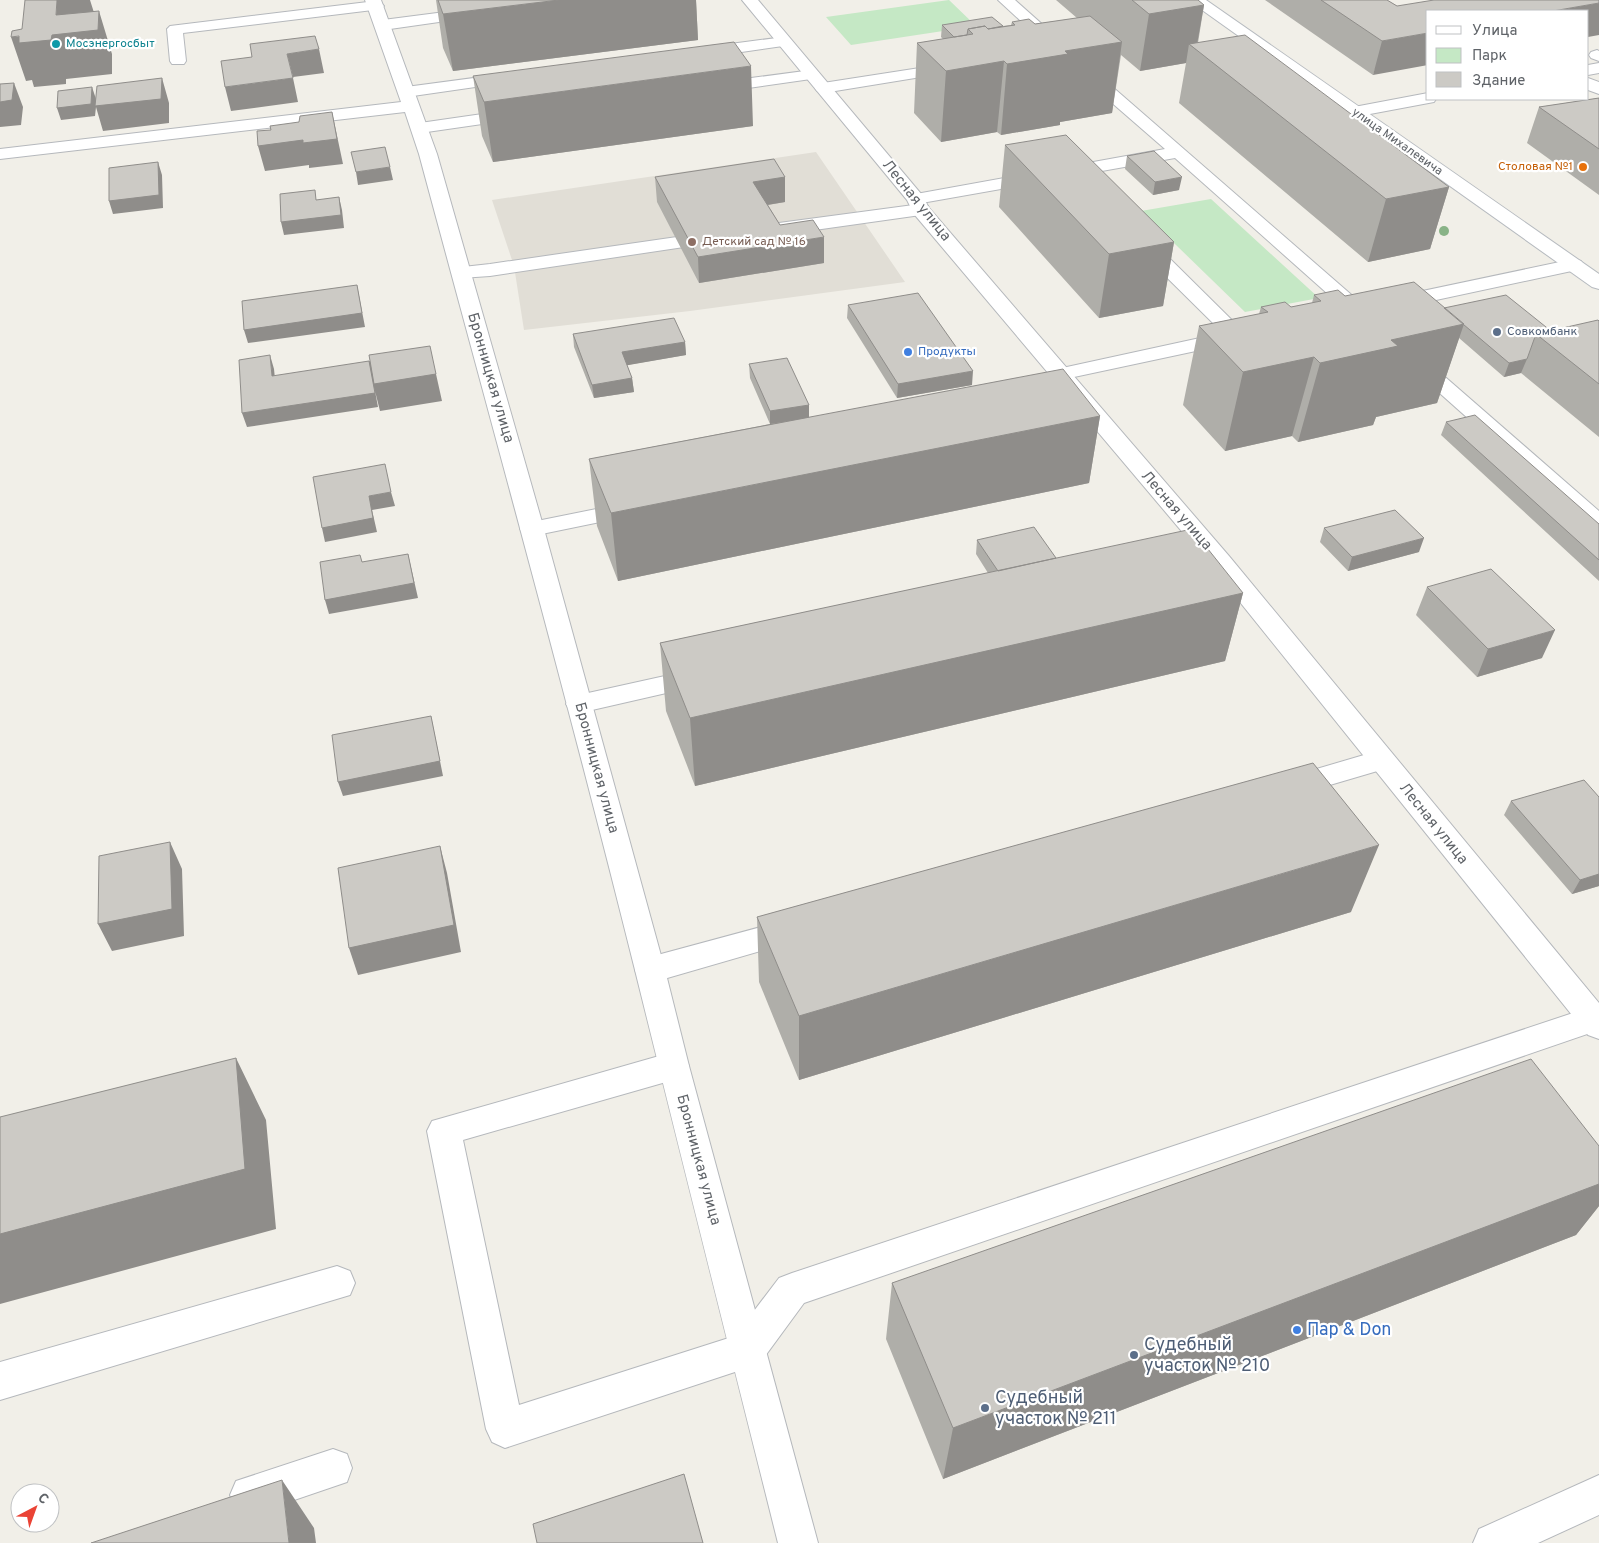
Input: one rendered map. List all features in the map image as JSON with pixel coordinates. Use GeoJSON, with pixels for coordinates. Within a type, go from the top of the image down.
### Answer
{"type":"FeatureCollection","features":[{"type":"Feature","properties":{"kind":"street","name":"Лесная улица"},"geometry":{"type":"LineString","coordinates":[[750,0],[918,205],[1095,416],[1220,561],[1596,1022]]}},
{"type":"Feature","properties":{"kind":"street"},"geometry":{"type":"LineString","coordinates":[[1006,0],[1380,330]]}},
{"type":"Feature","properties":{"kind":"street","name":"улица Михалевича"},"geometry":{"type":"LineString","coordinates":[[1196,0],[1599,283]]}},
{"type":"Feature","properties":{"kind":"street"},"geometry":{"type":"LineString","coordinates":[[178,61],[174,21],[374,3]]}},
{"type":"Feature","properties":{"kind":"street","name":"Бронницкая улица"},"geometry":{"type":"LineString","coordinates":[[374,3],[413,109],[532,529],[650,970],[673,1066],[798,1543]]}},
{"type":"Feature","properties":{"kind":"street"},"geometry":{"type":"LineString","coordinates":[[383,24],[489,12]]}},
{"type":"Feature","properties":{"kind":"street"},"geometry":{"type":"LineString","coordinates":[[683,55],[784,42]]}},
{"type":"Feature","properties":{"kind":"street"},"geometry":{"type":"LineString","coordinates":[[1589,69],[1598,60]]}},
{"type":"Feature","properties":{"kind":"street"},"geometry":{"type":"LineString","coordinates":[[698,90],[817,81],[965,66]]}},
{"type":"Feature","properties":{"kind":"street"},"geometry":{"type":"LineString","coordinates":[[413,109],[527,76]]}},
{"type":"Feature","properties":{"kind":"street"},"geometry":{"type":"LineString","coordinates":[[1354,112],[1426,98]]}},
{"type":"Feature","properties":{"kind":"street"},"geometry":{"type":"LineString","coordinates":[[0,154],[413,109],[531,113]]}},
{"type":"Feature","properties":{"kind":"street"},"geometry":{"type":"LineString","coordinates":[[768,230],[1078,179],[1179,152]]}},
{"type":"Feature","properties":{"kind":"street"},"geometry":{"type":"LineString","coordinates":[[1060,374],[1246,334],[1126,226]]}},
{"type":"Feature","properties":{"kind":"street"},"geometry":{"type":"LineString","coordinates":[[460,272],[490,270],[677,243]]}},
{"type":"Feature","properties":{"kind":"street"},"geometry":{"type":"LineString","coordinates":[[1332,316],[1574,265]]}},
{"type":"Feature","properties":{"kind":"street"},"geometry":{"type":"LineString","coordinates":[[1402,350],[1599,523]]}},
{"type":"Feature","properties":{"kind":"street"},"geometry":{"type":"LineString","coordinates":[[1071,421],[1095,416]]}},
{"type":"Feature","properties":{"kind":"street"},"geometry":{"type":"LineString","coordinates":[[532,529],[647,506]]}},
{"type":"Feature","properties":{"kind":"street"},"geometry":{"type":"LineString","coordinates":[[1190,568],[1220,561]]}},
{"type":"Feature","properties":{"kind":"street"},"geometry":{"type":"LineString","coordinates":[[579,704],[724,672]]}},
{"type":"Feature","properties":{"kind":"street"},"geometry":{"type":"LineString","coordinates":[[1266,793],[1381,760]]}},
{"type":"Feature","properties":{"kind":"street"},"geometry":{"type":"LineString","coordinates":[[650,970],[815,924]]}},
{"type":"Feature","properties":{"kind":"street"},"geometry":{"type":"LineString","coordinates":[[673,1066],[444,1131],[505,1428],[748,1350],[792,1290],[1596,1022]]}},
{"type":"Feature","properties":{"kind":"street"},"geometry":{"type":"LineString","coordinates":[[0,1381],[337,1283]]}},
{"type":"Feature","properties":{"kind":"street"},"geometry":{"type":"LineString","coordinates":[[222,1504],[334,1468]]}},
{"type":"Feature","properties":{"kind":"street"},"geometry":{"type":"LineString","coordinates":[[1493,1543],[1599,1495]]}},
{"type":"Feature","properties":{"kind":"shaded area","name":"Детский сад № 16"},"geometry":{"type":"Polygon","coordinates":[[[816,152],[905,282],[690,311],[524,330],[514,266],[492,200],[816,152]]]}},
{"type":"Feature","properties":{"kind":"green space"},"geometry":{"type":"Polygon","coordinates":[[[949,0],[976,26],[851,45],[826,17],[949,0]]]}},
{"type":"Feature","properties":{"kind":"green space"},"geometry":{"type":"Polygon","coordinates":[[[1211,199],[1319,298],[1245,312],[1141,211],[1211,199]]]}},
{"type":"Feature","properties":{"kind":"building"},"geometry":{"type":"Polygon","coordinates":[[[25,0],[57,0],[56,15],[99,11],[98,30],[52,35],[51,40],[19,43],[19,36],[11,37],[12,31],[22,29],[25,0]]]}},
{"type":"Feature","properties":{"kind":"building"},"geometry":{"type":"Polygon","coordinates":[[[438,0],[559,0],[443,14],[438,0]]]}},
{"type":"Feature","properties":{"kind":"building"},"geometry":{"type":"Polygon","coordinates":[[[1132,0],[1198,0],[1204,5],[1149,14],[1132,0]]]}},
{"type":"Feature","properties":{"kind":"building"},"geometry":{"type":"Polygon","coordinates":[[[1321,0],[1387,0],[1397,6],[1434,0],[1599,0],[1599,3],[1559,10],[1426,10],[1426,33],[1382,41],[1321,0]]]}},
{"type":"Feature","properties":{"kind":"building"},"geometry":{"type":"Polygon","coordinates":[[[1090,16],[1122,42],[1065,51],[1068,54],[1007,64],[1004,61],[946,71],[917,43],[973,34],[968,29],[985,26],[988,29],[1015,25],[1012,22],[1029,19],[1035,24],[1090,16]]]}},
{"type":"Feature","properties":{"kind":"building"},"geometry":{"type":"Polygon","coordinates":[[[992,17],[1003,26],[988,29],[985,26],[968,29],[967,35],[954,37],[942,25],[992,17]]]}},
{"type":"Feature","properties":{"kind":"building"},"geometry":{"type":"Polygon","coordinates":[[[1245,35],[1449,187],[1386,199],[1189,44],[1245,35]]]}},
{"type":"Feature","properties":{"kind":"building"},"geometry":{"type":"Polygon","coordinates":[[[315,36],[319,49],[287,54],[293,78],[225,87],[221,61],[252,57],[250,44],[315,36]]]}},
{"type":"Feature","properties":{"kind":"building"},"geometry":{"type":"Polygon","coordinates":[[[734,42],[751,66],[484,102],[473,76],[734,42]]]}},
{"type":"Feature","properties":{"kind":"building"},"geometry":{"type":"Polygon","coordinates":[[[162,78],[161,99],[95,106],[97,86],[162,78]]]}},
{"type":"Feature","properties":{"kind":"building"},"geometry":{"type":"Polygon","coordinates":[[[14,83],[12,100],[0,102],[0,84],[14,83]]]}},
{"type":"Feature","properties":{"kind":"building"},"geometry":{"type":"Polygon","coordinates":[[[92,87],[91,104],[57,108],[58,91],[92,87]]]}},
{"type":"Feature","properties":{"kind":"building"},"geometry":{"type":"Polygon","coordinates":[[[1599,98],[1599,149],[1539,107],[1589,100],[1599,98]]]}},
{"type":"Feature","properties":{"kind":"building"},"geometry":{"type":"Polygon","coordinates":[[[332,112],[337,139],[303,143],[303,140],[258,146],[257,131],[271,130],[270,126],[299,122],[300,116],[332,112]]]}},
{"type":"Feature","properties":{"kind":"building"},"geometry":{"type":"Polygon","coordinates":[[[1066,135],[1174,242],[1109,254],[1005,145],[1066,135]]]}},
{"type":"Feature","properties":{"kind":"building"},"geometry":{"type":"Polygon","coordinates":[[[385,147],[390,167],[356,172],[351,152],[385,147]]]}},
{"type":"Feature","properties":{"kind":"building"},"geometry":{"type":"Polygon","coordinates":[[[1154,151],[1182,177],[1155,182],[1127,156],[1154,151]]]}},
{"type":"Feature","properties":{"kind":"building"},"geometry":{"type":"Polygon","coordinates":[[[774,159],[785,177],[753,182],[780,225],[813,220],[824,237],[698,257],[655,177],[774,159]]]}},
{"type":"Feature","properties":{"kind":"building"},"geometry":{"type":"Polygon","coordinates":[[[158,162],[159,195],[109,201],[109,168],[158,162]]]}},
{"type":"Feature","properties":{"kind":"building"},"geometry":{"type":"Polygon","coordinates":[[[315,190],[316,200],[339,197],[341,215],[281,222],[280,194],[315,190]]]}},
{"type":"Feature","properties":{"kind":"building"},"geometry":{"type":"Polygon","coordinates":[[[1414,282],[1464,324],[1391,340],[1398,346],[1320,363],[1314,357],[1243,372],[1199,326],[1268,312],[1261,307],[1285,302],[1291,307],[1321,301],[1314,295],[1338,290],[1345,296],[1414,282]]]}},
{"type":"Feature","properties":{"kind":"building"},"geometry":{"type":"Polygon","coordinates":[[[357,285],[362,313],[244,330],[242,301],[357,285]]]}},
{"type":"Feature","properties":{"kind":"building","name":"Продукты"},"geometry":{"type":"Polygon","coordinates":[[[918,293],[973,371],[898,384],[848,305],[918,293]]]}},
{"type":"Feature","properties":{"kind":"building"},"geometry":{"type":"Polygon","coordinates":[[[1506,295],[1551,331],[1536,334],[1527,359],[1509,363],[1444,308],[1506,295]]]}},
{"type":"Feature","properties":{"kind":"building"},"geometry":{"type":"Polygon","coordinates":[[[674,318],[685,342],[622,352],[632,378],[592,385],[573,334],[674,318]]]}},
{"type":"Feature","properties":{"kind":"building"},"geometry":{"type":"Polygon","coordinates":[[[1599,321],[1599,384],[1536,334],[1599,321]]]}},
{"type":"Feature","properties":{"kind":"building"},"geometry":{"type":"Polygon","coordinates":[[[430,346],[436,374],[374,384],[369,355],[430,346]]]}},
{"type":"Feature","properties":{"kind":"building"},"geometry":{"type":"Polygon","coordinates":[[[270,355],[272,376],[369,361],[375,393],[242,413],[239,360],[270,355]]]}},
{"type":"Feature","properties":{"kind":"building"},"geometry":{"type":"Polygon","coordinates":[[[787,358],[809,405],[770,411],[749,364],[787,358]]]}},
{"type":"Feature","properties":{"kind":"building"},"geometry":{"type":"Polygon","coordinates":[[[1063,369],[1100,416],[611,513],[589,459],[1063,369]]]}},
{"type":"Feature","properties":{"kind":"building"},"geometry":{"type":"Polygon","coordinates":[[[1475,415],[1599,524],[1599,560],[1446,422],[1475,415]]]}},
{"type":"Feature","properties":{"kind":"building"},"geometry":{"type":"Polygon","coordinates":[[[385,464],[391,492],[369,496],[373,518],[322,528],[313,477],[385,464]]]}},
{"type":"Feature","properties":{"kind":"building"},"geometry":{"type":"Polygon","coordinates":[[[1395,510],[1424,538],[1352,557],[1324,528],[1395,510]]]}},
{"type":"Feature","properties":{"kind":"building"},"geometry":{"type":"Polygon","coordinates":[[[1034,527],[1056,558],[998,571],[977,540],[1034,527]]]}},
{"type":"Feature","properties":{"kind":"building"},"geometry":{"type":"Polygon","coordinates":[[[1192,529],[1243,593],[690,718],[660,643],[1192,529]]]}},
{"type":"Feature","properties":{"kind":"building"},"geometry":{"type":"Polygon","coordinates":[[[408,554],[414,583],[325,600],[320,562],[360,555],[362,562],[408,554]]]}},
{"type":"Feature","properties":{"kind":"building"},"geometry":{"type":"Polygon","coordinates":[[[1491,569],[1555,630],[1488,649],[1427,587],[1491,569]]]}},
{"type":"Feature","properties":{"kind":"building"},"geometry":{"type":"Polygon","coordinates":[[[431,716],[440,761],[338,782],[332,735],[431,716]]]}},
{"type":"Feature","properties":{"kind":"building"},"geometry":{"type":"Polygon","coordinates":[[[1313,763],[1379,845],[799,1016],[757,917],[1313,763]]]}},
{"type":"Feature","properties":{"kind":"building"},"geometry":{"type":"Polygon","coordinates":[[[1584,780],[1599,797],[1599,874],[1580,880],[1511,801],[1584,780]]]}},
{"type":"Feature","properties":{"kind":"building"},"geometry":{"type":"Polygon","coordinates":[[[170,842],[172,909],[98,924],[99,856],[170,842]]]}},
{"type":"Feature","properties":{"kind":"building"},"geometry":{"type":"Polygon","coordinates":[[[440,846],[454,925],[349,948],[338,868],[440,846]]]}},
{"type":"Feature","properties":{"kind":"building"},"geometry":{"type":"Polygon","coordinates":[[[236,1058],[245,1169],[0,1234],[0,1117],[236,1058]]]}},
{"type":"Feature","properties":{"kind":"building"},"geometry":{"type":"Polygon","coordinates":[[[1531,1059],[1599,1146],[1599,1184],[953,1428],[892,1283],[1531,1059]]]}},
{"type":"Feature","properties":{"kind":"building"},"geometry":{"type":"Polygon","coordinates":[[[684,1474],[703,1543],[537,1543],[533,1524],[684,1474]]]}},
{"type":"Feature","properties":{"kind":"building"},"geometry":{"type":"Polygon","coordinates":[[[282,1480],[289,1543],[91,1543],[282,1480]]]}},
{"type":"Feature","properties":{"kind":"place","name":"Мосэнергосбыт"},"geometry":{"type":"Point","coordinates":[56,44]}},
{"type":"Feature","properties":{"kind":"place","name":"Столовая №1"},"geometry":{"type":"Point","coordinates":[1583,167]}},
{"type":"Feature","properties":{"kind":"place","name":"Детский сад № 16"},"geometry":{"type":"Point","coordinates":[692,242]}},
{"type":"Feature","properties":{"kind":"place","name":"Совкомбанк"},"geometry":{"type":"Point","coordinates":[1497,332]}},
{"type":"Feature","properties":{"kind":"place","name":"Продукты"},"geometry":{"type":"Point","coordinates":[908,352]}},
{"type":"Feature","properties":{"kind":"place","name":"Пар & Don"},"geometry":{"type":"Point","coordinates":[1297,1330]}},
{"type":"Feature","properties":{"kind":"place","name":"Судебный участок № 210"},"geometry":{"type":"Point","coordinates":[1134,1355]}},
{"type":"Feature","properties":{"kind":"place","name":"Судебный участок № 211"},"geometry":{"type":"Point","coordinates":[985,1408]}}]}
